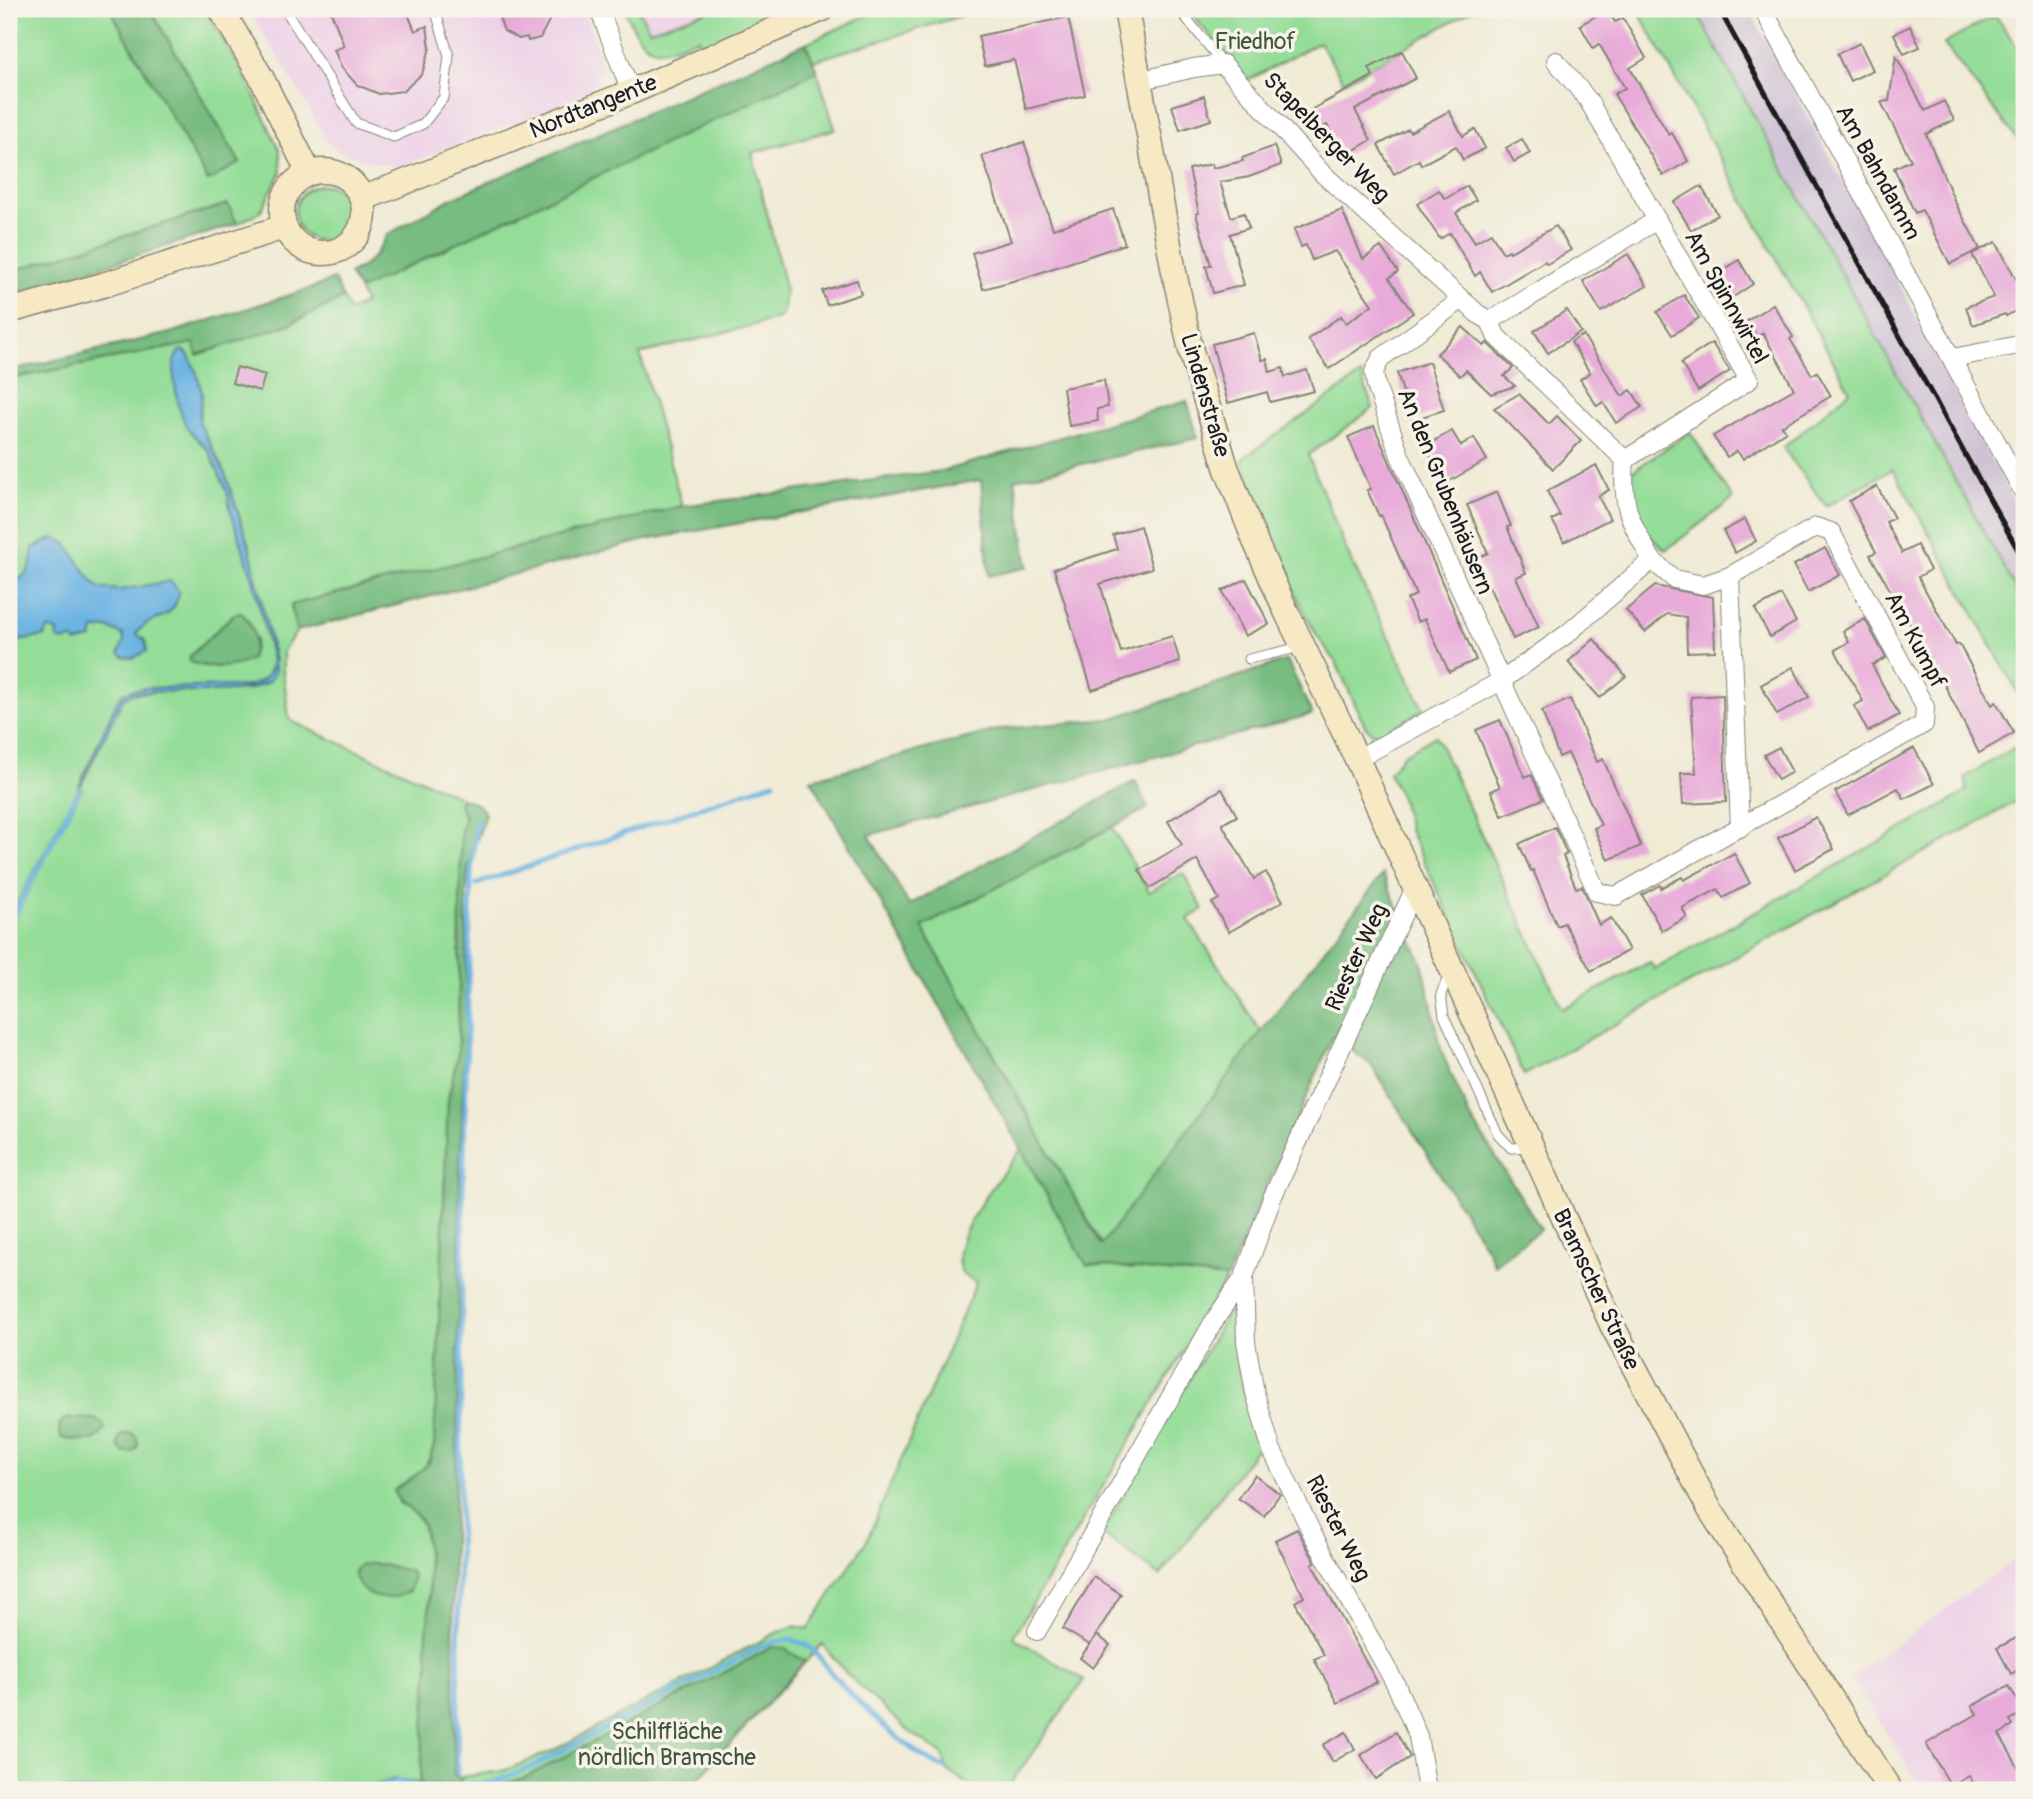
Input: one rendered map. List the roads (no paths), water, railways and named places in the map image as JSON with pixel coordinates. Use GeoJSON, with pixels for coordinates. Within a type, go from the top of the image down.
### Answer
{"type":"FeatureCollection","features":[{"type":"Feature","properties":{"kind":"street"},"geometry":{"type":"LineString","coordinates":[[221,9],[261,77],[309,173]]}},
{"type":"Feature","properties":{"kind":"street"},"geometry":{"type":"LineString","coordinates":[[599,9],[631,92]]}},
{"type":"Feature","properties":{"kind":"street","name":"Nordtangente"},"geometry":{"type":"LineString","coordinates":[[362,199],[631,92],[822,9]]}},
{"type":"Feature","properties":{"kind":"street","name":"Lindenstraße"},"geometry":{"type":"LineString","coordinates":[[1126,9],[1174,272],[1191,351],[1209,412],[1226,467],[1255,541],[1356,759]]}},
{"type":"Feature","properties":{"kind":"street","name":"Am Bahndamm"},"geometry":{"type":"LineString","coordinates":[[1763,9],[2024,493]]}},
{"type":"Feature","properties":{"kind":"street","name":"Am Spinnwirtel"},"geometry":{"type":"LineString","coordinates":[[1556,61],[1588,100],[1749,380],[1625,460]]}},
{"type":"Feature","properties":{"kind":"street"},"geometry":{"type":"LineString","coordinates":[[1138,81],[1223,64]]}},
{"type":"Feature","properties":{"kind":"street","name":"Stapelberger Weg"},"geometry":{"type":"LineString","coordinates":[[1223,64],[1322,173],[1461,300]]}},
{"type":"Feature","properties":{"kind":"street"},"geometry":{"type":"LineString","coordinates":[[322,171],[347,178],[362,199],[365,210],[360,231],[354,241],[334,252],[310,252],[299,246],[284,227],[283,201],[289,189],[309,173],[322,171]]}},
{"type":"Feature","properties":{"kind":"street","name":"Am Spinnwirtel"},"geometry":{"type":"LineString","coordinates":[[1490,321],[1657,220]]}},
{"type":"Feature","properties":{"kind":"street"},"geometry":{"type":"LineString","coordinates":[[9,311],[103,285],[284,227]]}},
{"type":"Feature","properties":{"kind":"street"},"geometry":{"type":"LineString","coordinates":[[1356,759],[1501,681],[1567,634],[1652,561],[1631,524],[1622,491],[1625,460],[1496,336],[1490,321],[1461,300]]}},
{"type":"Feature","properties":{"kind":"street","name":"An den Grubenhäusern"},"geometry":{"type":"LineString","coordinates":[[1461,300],[1381,358],[1374,372],[1400,456],[1501,681]]}},
{"type":"Feature","properties":{"kind":"street"},"geometry":{"type":"LineString","coordinates":[[1953,358],[2024,344]]}},
{"type":"Feature","properties":{"kind":"street","name":"Am Kumpf"},"geometry":{"type":"LineString","coordinates":[[1501,681],[1597,892],[1616,897],[1924,724],[1925,707],[1831,531],[1816,527],[1730,576],[1703,585],[1674,579],[1652,561]]}},
{"type":"Feature","properties":{"kind":"street"},"geometry":{"type":"LineString","coordinates":[[1730,576],[1740,828]]}},
{"type":"Feature","properties":{"kind":"street","name":"Bramscher Straße"},"geometry":{"type":"LineString","coordinates":[[1356,759],[1612,1325],[1709,1508],[1890,1790]]}},
{"type":"Feature","properties":{"kind":"street","name":"Riester Weg"},"geometry":{"type":"LineString","coordinates":[[1037,1631],[1214,1321],[1244,1277],[1272,1198],[1414,890]]}},
{"type":"Feature","properties":{"kind":"street","name":"Riester Weg"},"geometry":{"type":"LineString","coordinates":[[1244,1277],[1247,1342],[1255,1393],[1271,1448],[1313,1535],[1396,1685],[1418,1736],[1427,1790]]}},
{"type":"Feature","properties":{"kind":"lane"},"geometry":{"type":"LineString","coordinates":[[285,9],[356,123],[394,136],[423,124],[444,97],[449,56],[435,9]]}},
{"type":"Feature","properties":{"kind":"lane"},"geometry":{"type":"LineString","coordinates":[[1180,9],[1223,64]]}},
{"type":"Feature","properties":{"kind":"lane"},"geometry":{"type":"LineString","coordinates":[[1249,659],[1303,646]]}},
{"type":"Feature","properties":{"kind":"water"},"geometry":{"type":"Polygon","coordinates":[[[183,350],[188,354],[196,371],[202,393],[199,422],[225,473],[249,546],[275,661],[275,672],[270,681],[246,689],[220,692],[144,692],[123,698],[79,786],[123,693],[145,688],[247,686],[265,678],[270,671],[272,660],[253,579],[230,509],[227,491],[209,451],[187,428],[179,408],[174,362],[178,352],[183,350]]]}},
{"type":"Feature","properties":{"kind":"water"},"geometry":{"type":"Polygon","coordinates":[[[53,538],[66,543],[99,588],[120,590],[171,581],[179,592],[172,609],[142,627],[136,634],[145,640],[147,651],[133,658],[123,657],[119,653],[124,641],[123,635],[109,628],[94,630],[92,639],[77,643],[72,639],[62,641],[57,638],[58,631],[48,629],[44,636],[9,643],[9,585],[28,571],[33,548],[53,538]]]}},
{"type":"Feature","properties":{"kind":"waterway"},"geometry":{"type":"LineString","coordinates":[[477,884],[774,782]]}},
{"type":"Feature","properties":{"kind":"waterway"},"geometry":{"type":"LineString","coordinates":[[9,924],[79,791]]}},
{"type":"Feature","properties":{"kind":"waterway"},"geometry":{"type":"LineString","coordinates":[[457,1773],[463,1192],[471,873],[477,820]]}},
{"type":"Feature","properties":{"kind":"waterway"},"geometry":{"type":"LineString","coordinates":[[449,1790],[492,1783],[532,1767],[762,1646],[785,1640],[796,1641],[812,1649],[844,1687],[885,1727],[916,1752],[945,1768]]}},
{"type":"Feature","properties":{"kind":"waterway"},"geometry":{"type":"LineString","coordinates":[[365,1790],[398,1781],[429,1790]]}},
{"type":"Feature","properties":{"kind":"railway"},"geometry":{"type":"LineString","coordinates":[[1719,9],[2024,561]]}},
{"type":"Feature","properties":{"kind":"park label","name":"Friedhof"},"geometry":{"type":"Point","coordinates":[1255,41]}},
{"type":"Feature","properties":{"kind":"park label","name":"Schilffläche nördlich Bramsche"},"geometry":{"type":"Point","coordinates":[667,1744]}}]}
